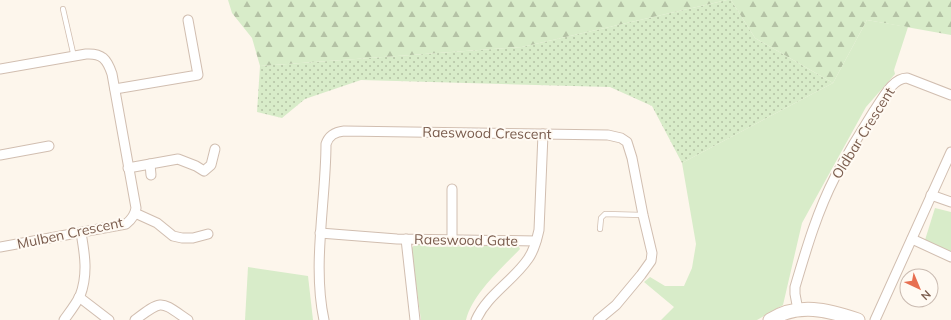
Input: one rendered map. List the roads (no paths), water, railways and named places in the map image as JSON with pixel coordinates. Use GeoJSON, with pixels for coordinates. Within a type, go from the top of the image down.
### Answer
{"type":"FeatureCollection","features":[{"type":"Feature","properties":{"kind":"street"},"geometry":{"type":"LineString","coordinates":[[115,89],[198,75],[188,20]]}},
{"type":"Feature","properties":{"kind":"street","name":"Mulben Crescent"},"geometry":{"type":"LineString","coordinates":[[0,70],[86,54],[98,54],[105,59],[109,64],[115,89],[136,208],[135,213],[126,224],[0,247]]}},
{"type":"Feature","properties":{"kind":"street","name":"Oldbar Crescent"},"geometry":{"type":"LineString","coordinates":[[798,310],[795,294],[796,287],[813,228],[834,178],[859,134],[879,104],[895,82],[904,78],[951,95]]}},
{"type":"Feature","properties":{"kind":"street","name":"Raeswood Crescent"},"geometry":{"type":"LineString","coordinates":[[324,320],[321,307],[320,233],[326,144],[332,135],[338,132],[608,135],[621,138],[627,142],[632,158],[652,254],[650,261],[616,305],[598,320]]}},
{"type":"Feature","properties":{"kind":"street","name":"Raeswood Gate"},"geometry":{"type":"LineString","coordinates":[[476,320],[487,302],[530,258],[539,230],[543,134]]}},
{"type":"Feature","properties":{"kind":"street"},"geometry":{"type":"LineString","coordinates":[[0,155],[49,146]]}},
{"type":"Feature","properties":{"kind":"street"},"geometry":{"type":"LineString","coordinates":[[128,168],[178,159],[196,166],[204,172],[211,165],[215,149]]}},
{"type":"Feature","properties":{"kind":"street"},"geometry":{"type":"LineString","coordinates":[[875,320],[951,152]]}},
{"type":"Feature","properties":{"kind":"street"},"geometry":{"type":"LineString","coordinates":[[150,164],[151,175]]}},
{"type":"Feature","properties":{"kind":"street"},"geometry":{"type":"LineString","coordinates":[[452,189],[452,240]]}},
{"type":"Feature","properties":{"kind":"street"},"geometry":{"type":"LineString","coordinates":[[931,195],[951,202]]}},
{"type":"Feature","properties":{"kind":"street","name":"Mulben Crescent"},"geometry":{"type":"LineString","coordinates":[[135,213],[157,223],[173,236],[193,238],[208,234]]}},
{"type":"Feature","properties":{"kind":"street"},"geometry":{"type":"LineString","coordinates":[[64,320],[80,297],[85,278],[86,264],[81,233]]}},
{"type":"Feature","properties":{"kind":"street"},"geometry":{"type":"LineString","coordinates":[[320,233],[406,239]]}},
{"type":"Feature","properties":{"kind":"street","name":"Raeswood Gate"},"geometry":{"type":"LineString","coordinates":[[415,320],[406,239],[536,241]]}},
{"type":"Feature","properties":{"kind":"street"},"geometry":{"type":"LineString","coordinates":[[912,239],[951,257]]}},
{"type":"Feature","properties":{"kind":"street"},"geometry":{"type":"LineString","coordinates":[[80,297],[109,320]]}},
{"type":"Feature","properties":{"kind":"street"},"geometry":{"type":"LineString","coordinates":[[135,320],[148,309],[160,305],[166,305],[188,320]]}},
{"type":"Feature","properties":{"kind":"street"},"geometry":{"type":"LineString","coordinates":[[770,320],[784,313],[798,310],[822,309],[858,320]]}},
{"type":"Feature","properties":{"kind":"lane"},"geometry":{"type":"LineString","coordinates":[[64,9],[74,57]]}},
{"type":"Feature","properties":{"kind":"lane"},"geometry":{"type":"LineString","coordinates":[[600,229],[601,218],[605,214],[643,216]]}}]}
